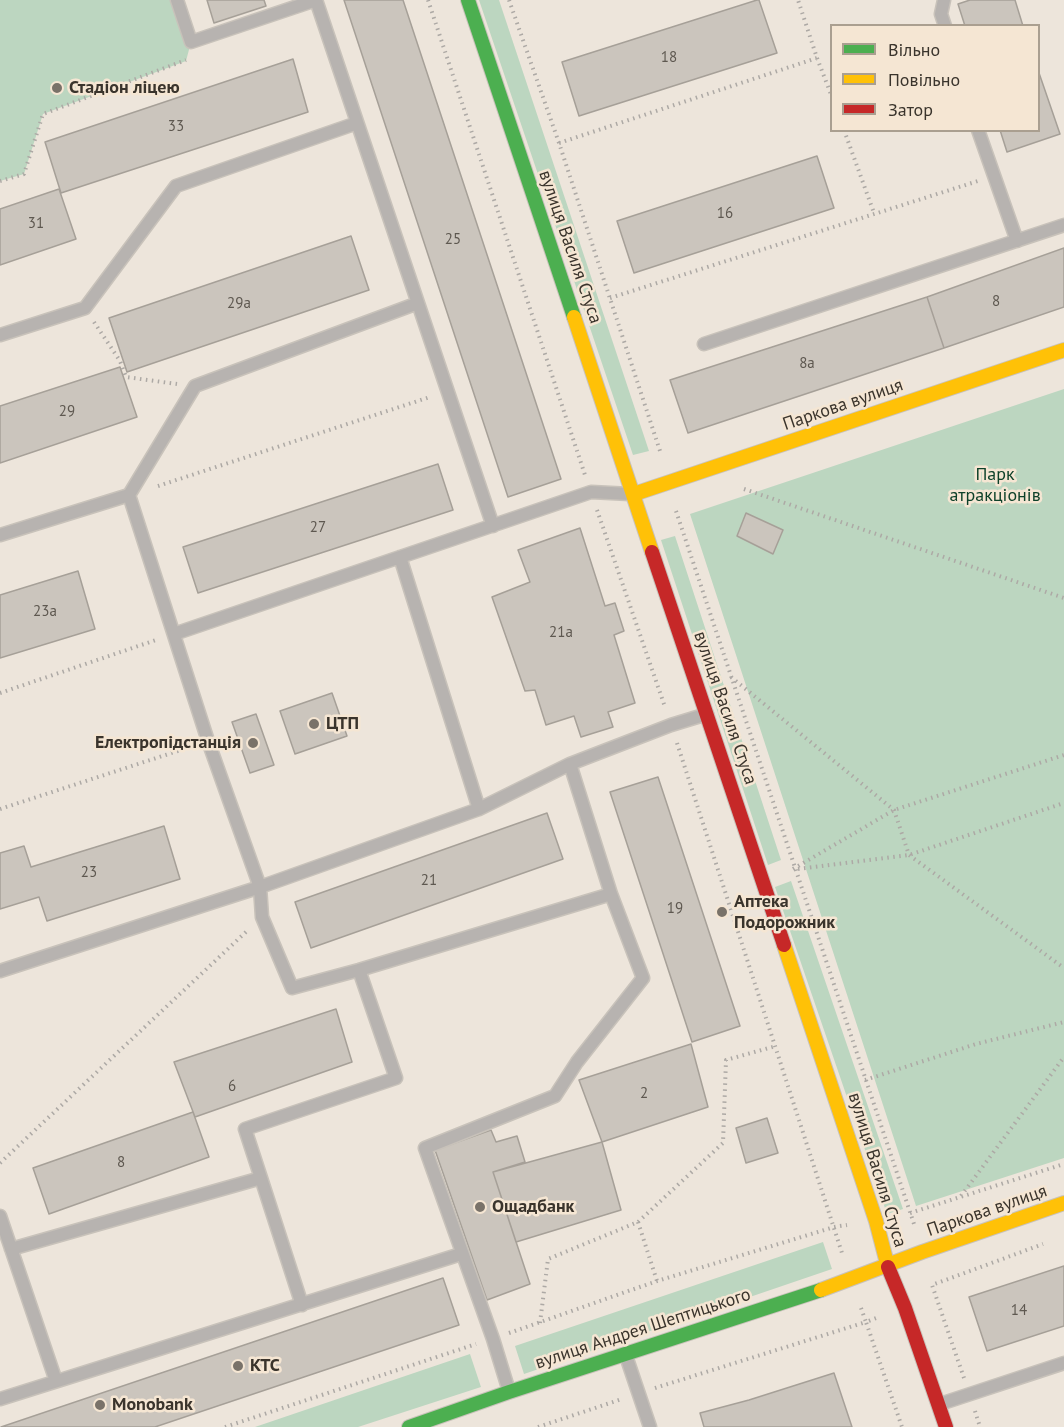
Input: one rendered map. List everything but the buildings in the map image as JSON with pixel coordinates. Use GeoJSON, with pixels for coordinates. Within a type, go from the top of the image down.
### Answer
{"type":"FeatureCollection","features":[{"type":"Feature","properties":{"kind":"street","name":"вулиця Василя Стуса"},"geometry":{"type":"LineString","coordinates":[[468,0],[708,713],[876,1221],[887,1265],[905,1308],[946,1427]]}},
{"type":"Feature","properties":{"kind":"street","name":"Паркова вулиця"},"geometry":{"type":"LineString","coordinates":[[634,494],[1064,351]]}},
{"type":"Feature","properties":{"kind":"street","name":"Паркова вулиця"},"geometry":{"type":"LineString","coordinates":[[887,1265],[1064,1203]]}},
{"type":"Feature","properties":{"kind":"street","name":"вулиця Андрея Шептицького"},"geometry":{"type":"LineString","coordinates":[[409,1427],[851,1280],[887,1265]]}},
{"type":"Feature","properties":{"kind":"lane"},"geometry":{"type":"LineString","coordinates":[[177,0],[191,42],[316,0],[493,526]]}},
{"type":"Feature","properties":{"kind":"lane"},"geometry":{"type":"LineString","coordinates":[[944,0],[941,14],[944,24]]}},
{"type":"Feature","properties":{"kind":"lane"},"geometry":{"type":"LineString","coordinates":[[0,335],[86,308],[176,186],[357,123]]}},
{"type":"Feature","properties":{"kind":"lane"},"geometry":{"type":"LineString","coordinates":[[979,132],[1017,241]]}},
{"type":"Feature","properties":{"kind":"lane"},"geometry":{"type":"LineString","coordinates":[[704,344],[1064,225]]}},
{"type":"Feature","properties":{"kind":"lane"},"geometry":{"type":"LineString","coordinates":[[0,535],[129,495],[195,386],[417,303]]}},
{"type":"Feature","properties":{"kind":"lane"},"geometry":{"type":"LineString","coordinates":[[174,634],[591,492],[634,494]]}},
{"type":"Feature","properties":{"kind":"lane"},"geometry":{"type":"LineString","coordinates":[[129,495],[208,741],[260,886],[262,917],[292,988],[611,894]]}},
{"type":"Feature","properties":{"kind":"lane"},"geometry":{"type":"LineString","coordinates":[[400,557],[479,809]]}},
{"type":"Feature","properties":{"kind":"lane"},"geometry":{"type":"LineString","coordinates":[[0,971],[260,886],[479,809],[570,764],[708,713]]}},
{"type":"Feature","properties":{"kind":"lane"},"geometry":{"type":"LineString","coordinates":[[509,1392],[493,1339],[425,1148],[555,1096],[576,1062],[643,978],[611,894],[570,764]]}},
{"type":"Feature","properties":{"kind":"lane"},"geometry":{"type":"LineString","coordinates":[[302,1305],[245,1129],[396,1078],[359,970]]}},
{"type":"Feature","properties":{"kind":"lane"},"geometry":{"type":"LineString","coordinates":[[11,1249],[261,1178]]}},
{"type":"Feature","properties":{"kind":"lane"},"geometry":{"type":"LineString","coordinates":[[0,1216],[56,1381]]}},
{"type":"Feature","properties":{"kind":"lane"},"geometry":{"type":"LineString","coordinates":[[0,1399],[461,1254]]}},
{"type":"Feature","properties":{"kind":"lane"},"geometry":{"type":"LineString","coordinates":[[626,1354],[650,1427]]}},
{"type":"Feature","properties":{"kind":"lane"},"geometry":{"type":"LineString","coordinates":[[939,1405],[1064,1362]]}},
{"type":"Feature","properties":{"kind":"path"},"geometry":{"type":"LineString","coordinates":[[225,1427],[493,1339],[657,1281],[834,1227],[671,725],[591,492],[428,0]]}},
{"type":"Feature","properties":{"kind":"path"},"geometry":{"type":"LineString","coordinates":[[509,0],[559,143],[731,677],[980,1427]]}},
{"type":"Feature","properties":{"kind":"path"},"geometry":{"type":"LineString","coordinates":[[798,0],[830,94]]}},
{"type":"Feature","properties":{"kind":"path"},"geometry":{"type":"LineString","coordinates":[[0,181],[24,174],[43,114],[186,61],[191,42]]}},
{"type":"Feature","properties":{"kind":"path"},"geometry":{"type":"LineString","coordinates":[[559,143],[817,58]]}},
{"type":"Feature","properties":{"kind":"path"},"geometry":{"type":"LineString","coordinates":[[845,132],[874,213]]}},
{"type":"Feature","properties":{"kind":"path"},"geometry":{"type":"LineString","coordinates":[[610,298],[993,177]]}},
{"type":"Feature","properties":{"kind":"path"},"geometry":{"type":"LineString","coordinates":[[86,308],[120,361],[126,377],[195,386]]}},
{"type":"Feature","properties":{"kind":"path"},"geometry":{"type":"LineString","coordinates":[[129,495],[448,392]]}},
{"type":"Feature","properties":{"kind":"path"},"geometry":{"type":"LineString","coordinates":[[743,489],[1064,598]]}},
{"type":"Feature","properties":{"kind":"path"},"geometry":{"type":"LineString","coordinates":[[0,693],[174,634]]}},
{"type":"Feature","properties":{"kind":"path"},"geometry":{"type":"LineString","coordinates":[[731,677],[894,810],[909,855],[1064,968]]}},
{"type":"Feature","properties":{"kind":"path"},"geometry":{"type":"LineString","coordinates":[[0,809],[208,741]]}},
{"type":"Feature","properties":{"kind":"path"},"geometry":{"type":"LineString","coordinates":[[763,880],[794,869],[894,810],[1064,755]]}},
{"type":"Feature","properties":{"kind":"path"},"geometry":{"type":"LineString","coordinates":[[794,869],[909,855],[1064,803]]}},
{"type":"Feature","properties":{"kind":"path"},"geometry":{"type":"LineString","coordinates":[[0,1163],[262,917]]}},
{"type":"Feature","properties":{"kind":"path"},"geometry":{"type":"LineString","coordinates":[[865,1080],[985,1042],[1064,1022]]}},
{"type":"Feature","properties":{"kind":"path"},"geometry":{"type":"LineString","coordinates":[[540,1323],[548,1259],[638,1222],[723,1143],[726,1060],[776,1046]]}},
{"type":"Feature","properties":{"kind":"path"},"geometry":{"type":"LineString","coordinates":[[960,1196],[1064,1057]]}},
{"type":"Feature","properties":{"kind":"path"},"geometry":{"type":"LineString","coordinates":[[910,1213],[1064,1164]]}},
{"type":"Feature","properties":{"kind":"path"},"geometry":{"type":"LineString","coordinates":[[638,1222],[657,1281]]}},
{"type":"Feature","properties":{"kind":"path"},"geometry":{"type":"LineString","coordinates":[[932,1285],[1053,1240]]}},
{"type":"Feature","properties":{"kind":"path"},"geometry":{"type":"LineString","coordinates":[[538,1427],[866,1322],[902,1427]]}},
{"type":"Feature","properties":{"kind":"green space","name":"Стадіон ліцею"},"geometry":{"type":"Polygon","coordinates":[[[0,0],[176,0],[191,42],[186,61],[43,114],[24,174],[0,181],[0,0]]]}},
{"type":"Feature","properties":{"kind":"green space"},"geometry":{"type":"Polygon","coordinates":[[[479,0],[499,0],[649,451],[633,455],[479,0]]]}},
{"type":"Feature","properties":{"kind":"green space","name":"Парк атракціонів"},"geometry":{"type":"Polygon","coordinates":[[[1064,389],[1064,1158],[916,1206],[690,514],[1064,389]]]}},
{"type":"Feature","properties":{"kind":"green space"},"geometry":{"type":"Polygon","coordinates":[[[675,536],[781,860],[768,865],[661,540],[675,536]]]}},
{"type":"Feature","properties":{"kind":"green space"},"geometry":{"type":"Polygon","coordinates":[[[791,881],[903,1209],[887,1214],[775,887],[791,881]]]}},
{"type":"Feature","properties":{"kind":"green space"},"geometry":{"type":"Polygon","coordinates":[[[823,1242],[832,1269],[524,1374],[515,1346],[823,1242]]]}},
{"type":"Feature","properties":{"kind":"green space"},"geometry":{"type":"Polygon","coordinates":[[[470,1354],[481,1387],[358,1427],[255,1427],[470,1354]]]}},
{"type":"Feature","properties":{"kind":"traffic: fast"},"geometry":{"type":"LineString","coordinates":[[468,0],[574,317]]}},
{"type":"Feature","properties":{"kind":"traffic: fast"},"geometry":{"type":"LineString","coordinates":[[409,1427],[821,1290]]}},
{"type":"Feature","properties":{"kind":"traffic: slow"},"geometry":{"type":"LineString","coordinates":[[574,317],[652,552]]}},
{"type":"Feature","properties":{"kind":"traffic: slow"},"geometry":{"type":"LineString","coordinates":[[634,494],[1064,350]]}},
{"type":"Feature","properties":{"kind":"traffic: slow"},"geometry":{"type":"LineString","coordinates":[[784,945],[876,1221],[888,1267]]}},
{"type":"Feature","properties":{"kind":"traffic: slow"},"geometry":{"type":"LineString","coordinates":[[821,1290],[1064,1203]]}},
{"type":"Feature","properties":{"kind":"traffic: jam"},"geometry":{"type":"LineString","coordinates":[[652,552],[784,945]]}},
{"type":"Feature","properties":{"kind":"traffic: jam"},"geometry":{"type":"LineString","coordinates":[[888,1267],[905,1308],[946,1427]]}},
{"type":"Feature","properties":{"kind":"place","name":"Стадіон ліцею"},"geometry":{"type":"Point","coordinates":[57,88]}},
{"type":"Feature","properties":{"kind":"place","name":"ЦТП"},"geometry":{"type":"Point","coordinates":[314,724]}},
{"type":"Feature","properties":{"kind":"place","name":"Електропідстанція"},"geometry":{"type":"Point","coordinates":[253,743]}},
{"type":"Feature","properties":{"kind":"place","name":"Аптека Подорожник"},"geometry":{"type":"Point","coordinates":[722,912]}},
{"type":"Feature","properties":{"kind":"place","name":"Ощадбанк"},"geometry":{"type":"Point","coordinates":[480,1207]}},
{"type":"Feature","properties":{"kind":"place","name":"КТС"},"geometry":{"type":"Point","coordinates":[238,1366]}},
{"type":"Feature","properties":{"kind":"place","name":"Monobank"},"geometry":{"type":"Point","coordinates":[100,1405]}}]}
